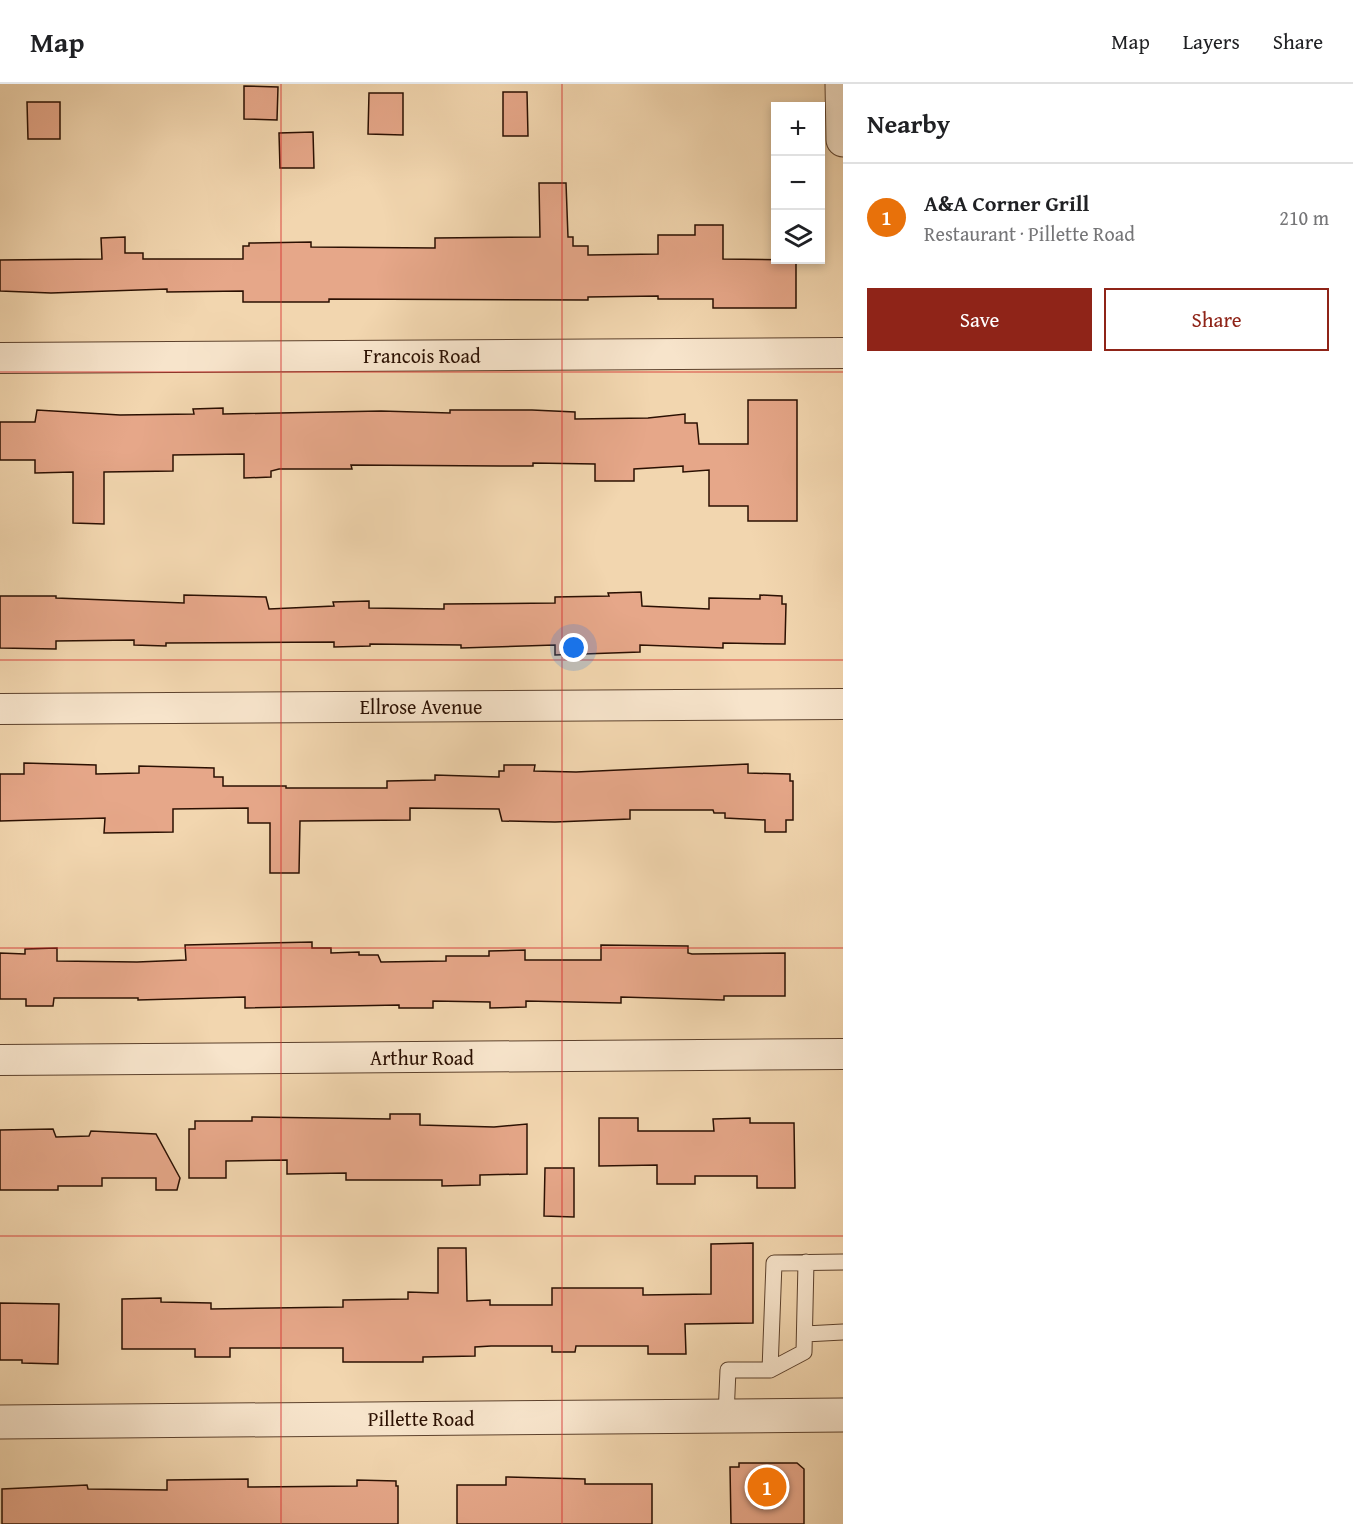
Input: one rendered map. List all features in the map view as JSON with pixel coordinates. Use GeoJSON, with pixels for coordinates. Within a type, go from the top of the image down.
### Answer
{"type":"FeatureCollection","features":[{"type":"Feature","properties":{"kind":"street"},"geometry":{"type":"LineString","coordinates":[[842,84],[843,140]]}},
{"type":"Feature","properties":{"kind":"street","name":"Francois Road"},"geometry":{"type":"LineString","coordinates":[[0,358],[843,353]]}},
{"type":"Feature","properties":{"kind":"street","name":"Ellrose Avenue"},"geometry":{"type":"LineString","coordinates":[[0,709],[843,704]]}},
{"type":"Feature","properties":{"kind":"street","name":"Arthur Road"},"geometry":{"type":"LineString","coordinates":[[0,1060],[843,1054]]}},
{"type":"Feature","properties":{"kind":"street","name":"Pillette Road"},"geometry":{"type":"LineString","coordinates":[[0,1422],[843,1415]]}},
{"type":"Feature","properties":{"kind":"lane"},"geometry":{"type":"LineString","coordinates":[[726,1416],[728,1370],[770,1370],[804,1352],[806,1262]]}},
{"type":"Feature","properties":{"kind":"lane"},"geometry":{"type":"LineString","coordinates":[[770,1370],[774,1263],[843,1262]]}},
{"type":"Feature","properties":{"kind":"lane"},"geometry":{"type":"LineString","coordinates":[[805,1334],[843,1332]]}},
{"type":"Feature","properties":{"kind":"building"},"geometry":{"type":"Polygon","coordinates":[[[244,86],[278,87],[277,120],[244,119],[244,86]]]}},
{"type":"Feature","properties":{"kind":"building"},"geometry":{"type":"Polygon","coordinates":[[[503,92],[527,92],[528,136],[503,136],[503,92]]]}},
{"type":"Feature","properties":{"kind":"building"},"geometry":{"type":"Polygon","coordinates":[[[369,93],[403,93],[403,135],[368,134],[369,93]]]}},
{"type":"Feature","properties":{"kind":"building"},"geometry":{"type":"Polygon","coordinates":[[[27,102],[60,102],[60,139],[28,139],[27,102]]]}},
{"type":"Feature","properties":{"kind":"building"},"geometry":{"type":"Polygon","coordinates":[[[313,132],[314,168],[280,168],[279,133],[313,132]]]}},
{"type":"Feature","properties":{"kind":"building"},"geometry":{"type":"Polygon","coordinates":[[[539,183],[566,183],[568,237],[573,237],[573,246],[588,246],[588,255],[658,254],[658,235],[695,235],[695,225],[723,225],[723,259],[771,260],[771,264],[796,264],[796,308],[713,308],[713,299],[658,299],[658,296],[588,297],[588,300],[329,299],[329,302],[243,302],[243,291],[167,292],[167,289],[51,293],[0,291],[0,260],[102,259],[101,238],[125,237],[125,253],[143,253],[143,259],[243,259],[243,246],[249,246],[249,243],[311,242],[311,247],[435,248],[435,238],[540,237],[539,183]]]}},
{"type":"Feature","properties":{"kind":"building"},"geometry":{"type":"Polygon","coordinates":[[[748,400],[797,400],[797,521],[748,521],[748,506],[709,506],[709,470],[683,472],[683,466],[634,469],[634,481],[595,481],[595,464],[533,463],[533,466],[351,465],[352,469],[279,469],[271,471],[271,477],[244,478],[244,454],[173,455],[173,471],[104,472],[104,524],[73,523],[73,472],[35,473],[35,460],[0,460],[0,422],[35,422],[37,410],[120,415],[194,414],[193,409],[223,408],[223,414],[381,411],[450,413],[450,410],[532,410],[575,412],[575,419],[648,418],[685,414],[685,423],[697,423],[699,444],[748,444],[748,400]]]}},
{"type":"Feature","properties":{"kind":"building"},"geometry":{"type":"Polygon","coordinates":[[[641,592],[642,606],[709,609],[709,598],[760,599],[760,595],[782,596],[782,604],[786,604],[785,644],[723,643],[723,648],[640,645],[640,652],[555,655],[555,645],[461,648],[461,645],[370,644],[370,646],[334,647],[334,642],[166,643],[166,646],[134,645],[134,640],[56,641],[56,649],[0,648],[0,596],[56,596],[56,598],[184,603],[184,595],[266,597],[269,609],[334,606],[333,602],[369,601],[369,608],[444,609],[444,604],[555,603],[555,597],[609,596],[608,593],[641,592]]]}},
{"type":"Feature","properties":{"kind":"building"},"geometry":{"type":"Polygon","coordinates":[[[24,763],[96,765],[96,774],[139,773],[139,766],[214,768],[214,777],[223,777],[223,786],[286,786],[286,788],[387,788],[387,781],[435,780],[435,775],[499,777],[499,771],[504,771],[504,765],[535,765],[534,771],[576,772],[748,764],[748,773],[790,774],[790,781],[793,781],[793,820],[786,820],[786,832],[765,832],[765,820],[725,818],[725,813],[714,813],[713,810],[630,810],[630,819],[555,822],[502,821],[499,809],[410,808],[410,820],[300,821],[299,873],[270,873],[270,823],[248,823],[248,808],[173,809],[173,832],[104,833],[105,818],[0,821],[0,774],[24,774],[24,763]]]}},
{"type":"Feature","properties":{"kind":"building"},"geometry":{"type":"Polygon","coordinates":[[[312,942],[312,948],[331,948],[331,953],[359,952],[359,955],[378,955],[381,962],[446,961],[446,956],[489,956],[489,951],[525,950],[525,960],[601,960],[601,945],[688,946],[688,953],[692,954],[785,953],[785,996],[724,996],[724,1000],[621,997],[621,1003],[526,1001],[526,1007],[490,1008],[490,1002],[433,1001],[433,1008],[399,1008],[399,1005],[245,1008],[245,997],[138,1000],[138,998],[54,998],[53,1006],[26,1006],[26,999],[0,999],[0,953],[25,954],[25,949],[57,948],[57,961],[137,962],[186,960],[185,945],[312,942]]]}},
{"type":"Feature","properties":{"kind":"building"},"geometry":{"type":"Polygon","coordinates":[[[390,1114],[420,1114],[420,1125],[494,1127],[527,1124],[527,1174],[480,1175],[480,1185],[442,1186],[442,1180],[346,1180],[346,1173],[287,1174],[287,1160],[226,1161],[226,1178],[189,1178],[189,1129],[195,1129],[195,1121],[252,1121],[252,1117],[390,1119],[390,1114]]]}},
{"type":"Feature","properties":{"kind":"building"},"geometry":{"type":"Polygon","coordinates":[[[599,1118],[638,1118],[638,1131],[714,1131],[713,1119],[750,1118],[750,1123],[794,1123],[795,1188],[757,1188],[757,1176],[695,1176],[695,1184],[657,1184],[657,1165],[599,1166],[599,1118]]]}},
{"type":"Feature","properties":{"kind":"building"},"geometry":{"type":"Polygon","coordinates":[[[53,1129],[56,1137],[89,1136],[91,1131],[156,1134],[180,1178],[177,1190],[156,1190],[156,1178],[102,1178],[102,1186],[58,1186],[58,1190],[0,1190],[0,1130],[53,1129]]]}},
{"type":"Feature","properties":{"kind":"building"},"geometry":{"type":"Polygon","coordinates":[[[545,1168],[574,1168],[574,1217],[544,1216],[545,1168]]]}},
{"type":"Feature","properties":{"kind":"building"},"geometry":{"type":"Polygon","coordinates":[[[753,1243],[753,1323],[685,1324],[686,1354],[648,1354],[648,1346],[576,1346],[575,1352],[552,1352],[552,1346],[491,1346],[475,1347],[475,1356],[423,1357],[423,1362],[343,1362],[343,1348],[230,1348],[230,1357],[195,1357],[195,1349],[122,1349],[122,1299],[161,1298],[161,1302],[211,1303],[211,1309],[343,1307],[343,1300],[408,1299],[408,1292],[438,1293],[438,1248],[466,1248],[467,1301],[490,1300],[490,1305],[552,1305],[552,1288],[643,1288],[643,1295],[711,1294],[711,1244],[753,1243]]]}},
{"type":"Feature","properties":{"kind":"building"},"geometry":{"type":"Polygon","coordinates":[[[0,1303],[59,1304],[58,1364],[0,1360],[0,1303]]]}},
{"type":"Feature","properties":{"kind":"building"},"geometry":{"type":"Polygon","coordinates":[[[739,1463],[797,1463],[804,1469],[804,1524],[731,1524],[730,1467],[739,1467],[739,1463]]]}},
{"type":"Feature","properties":{"kind":"building"},"geometry":{"type":"Polygon","coordinates":[[[506,1477],[585,1479],[585,1484],[652,1484],[652,1524],[457,1524],[457,1485],[506,1485],[506,1477]]]}},
{"type":"Feature","properties":{"kind":"building"},"geometry":{"type":"Polygon","coordinates":[[[248,1479],[248,1487],[357,1486],[357,1480],[396,1481],[398,1524],[2,1524],[2,1489],[87,1485],[88,1489],[167,1490],[167,1480],[248,1479]]]}},
{"type":"Feature","properties":{"kind":"place","name":"A&A Corner Grill"},"geometry":{"type":"Point","coordinates":[767,1487]}}]}
